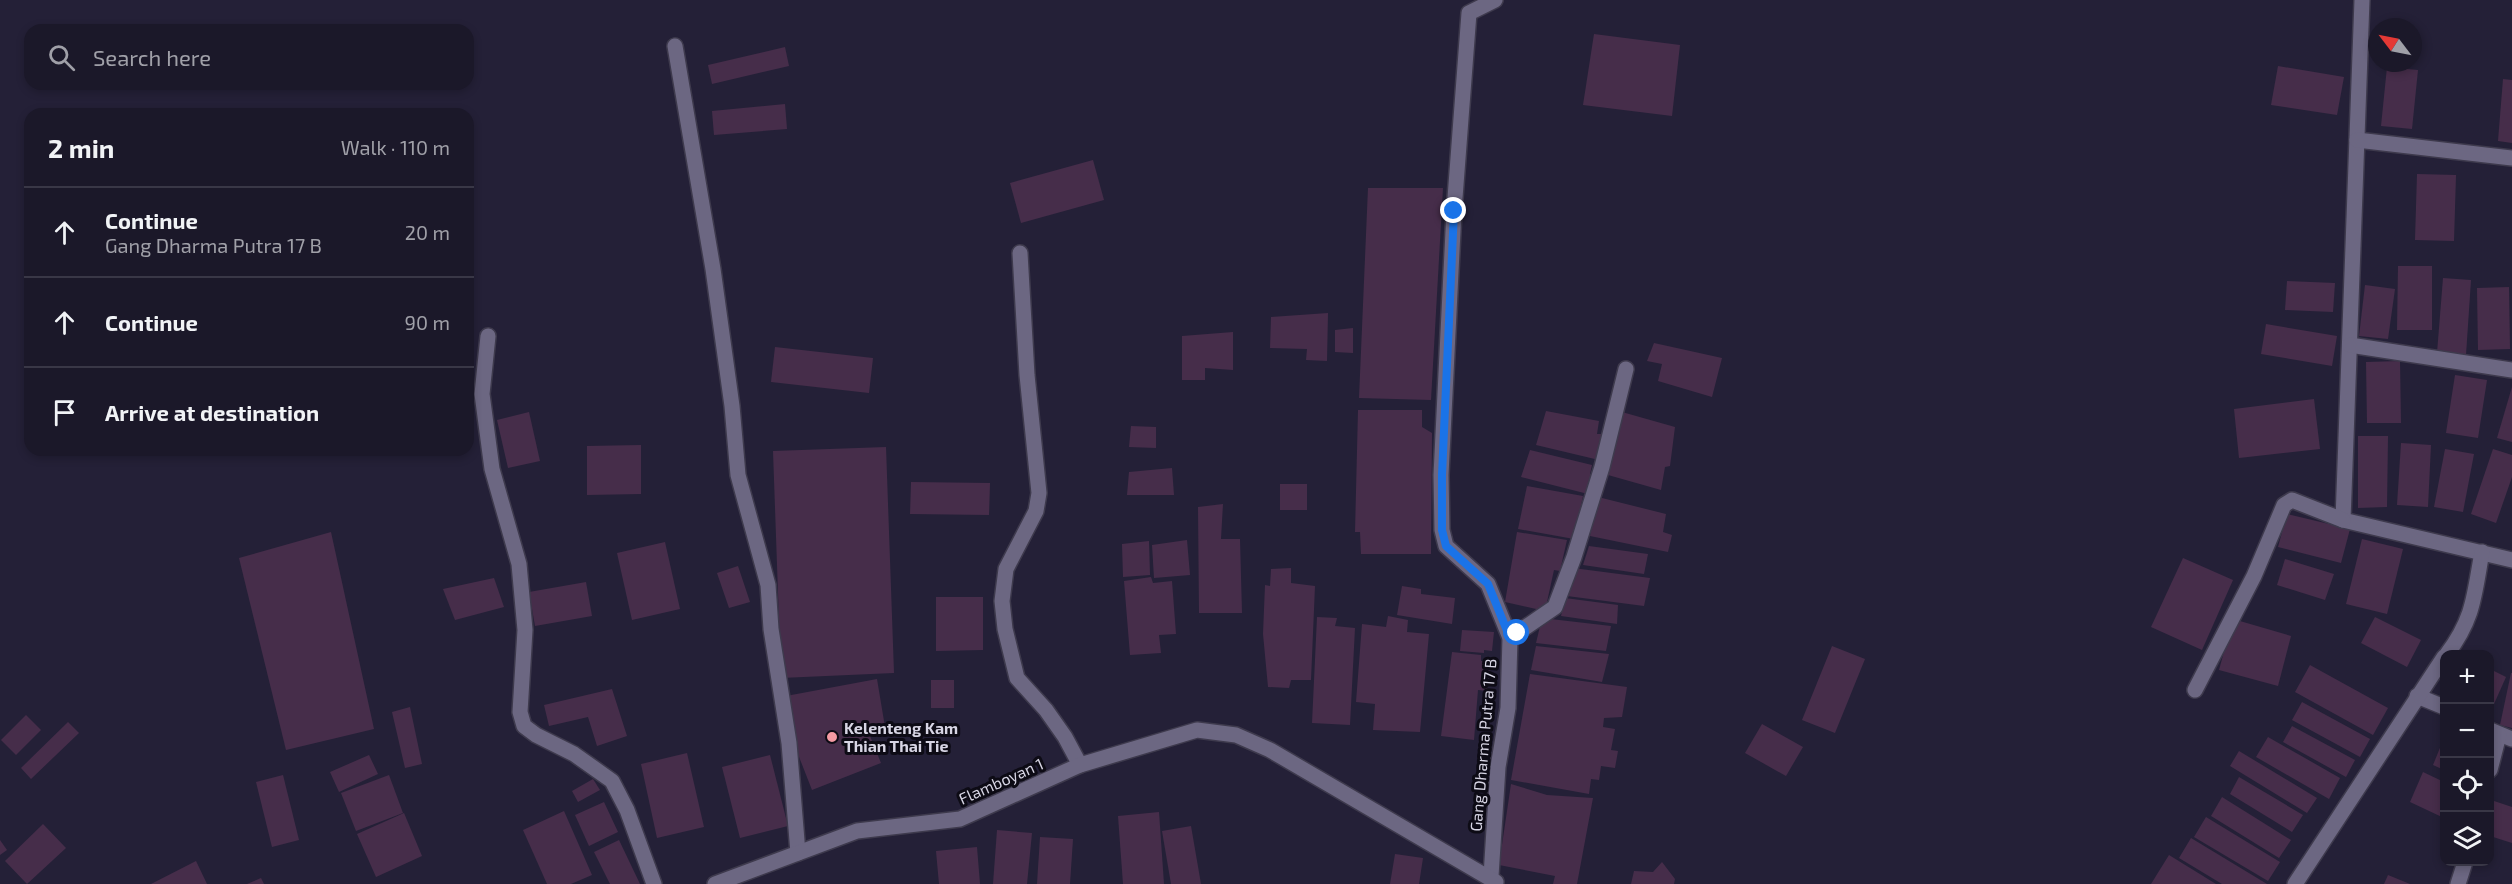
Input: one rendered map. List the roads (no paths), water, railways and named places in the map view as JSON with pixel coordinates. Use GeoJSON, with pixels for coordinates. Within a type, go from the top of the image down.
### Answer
{"type":"FeatureCollection","features":[{"type":"Feature","properties":{"kind":"street","name":"Gang Dharma Putra 17 B"},"geometry":{"type":"LineString","coordinates":[[1494,880],[1498,767],[1508,708],[1510,638],[1488,584],[1446,546],[1442,530],[1442,475],[1453,234],[1469,14],[1495,0]]}},
{"type":"Feature","properties":{"kind":"street"},"geometry":{"type":"LineString","coordinates":[[2343,520],[2362,0]]}},
{"type":"Feature","properties":{"kind":"street"},"geometry":{"type":"LineString","coordinates":[[675,46],[713,269],[732,406],[738,475],[762,555],[768,585],[771,629],[789,743],[798,853]]}},
{"type":"Feature","properties":{"kind":"street"},"geometry":{"type":"LineString","coordinates":[[2357,140],[2512,158]]}},
{"type":"Feature","properties":{"kind":"street"},"geometry":{"type":"LineString","coordinates":[[1020,253],[1027,375],[1039,493],[1036,511],[1006,569],[1002,602],[1005,629],[1017,678],[1052,718],[1080,765]]}},
{"type":"Feature","properties":{"kind":"street"},"geometry":{"type":"LineString","coordinates":[[488,336],[482,394],[492,470],[519,564],[525,630],[520,712],[524,726],[536,735],[574,754],[612,781],[627,810],[654,884]]}},
{"type":"Feature","properties":{"kind":"street"},"geometry":{"type":"LineString","coordinates":[[2349,345],[2512,370]]}},
{"type":"Feature","properties":{"kind":"street"},"geometry":{"type":"LineString","coordinates":[[1510,638],[1555,607],[1574,557],[1608,445],[1626,369]]}},
{"type":"Feature","properties":{"kind":"street"},"geometry":{"type":"LineString","coordinates":[[2194,690],[2254,576],[2284,505],[2292,500],[2343,520],[2512,560]]}},
{"type":"Feature","properties":{"kind":"street"},"geometry":{"type":"LineString","coordinates":[[2450,650],[2470,618],[2482,552]]}},
{"type":"Feature","properties":{"kind":"street"},"geometry":{"type":"LineString","coordinates":[[2295,884],[2416,696],[2440,664]]}},
{"type":"Feature","properties":{"kind":"street"},"geometry":{"type":"LineString","coordinates":[[2416,696],[2440,705]]}},
{"type":"Feature","properties":{"kind":"street","name":"Flamboyan 1"},"geometry":{"type":"LineString","coordinates":[[715,884],[857,831],[960,819],[1080,765],[1197,730],[1236,735],[1270,750],[1494,880]]}},
{"type":"Feature","properties":{"kind":"street"},"geometry":{"type":"LineString","coordinates":[[2493,758],[2500,735]]}},
{"type":"Feature","properties":{"kind":"street"},"geometry":{"type":"LineString","coordinates":[[2458,884],[2463,866]]}},
{"type":"Feature","properties":{"kind":"place","name":"Kelenteng Kam Thian Thai Tie"},"geometry":{"type":"Point","coordinates":[832,737]}}]}
